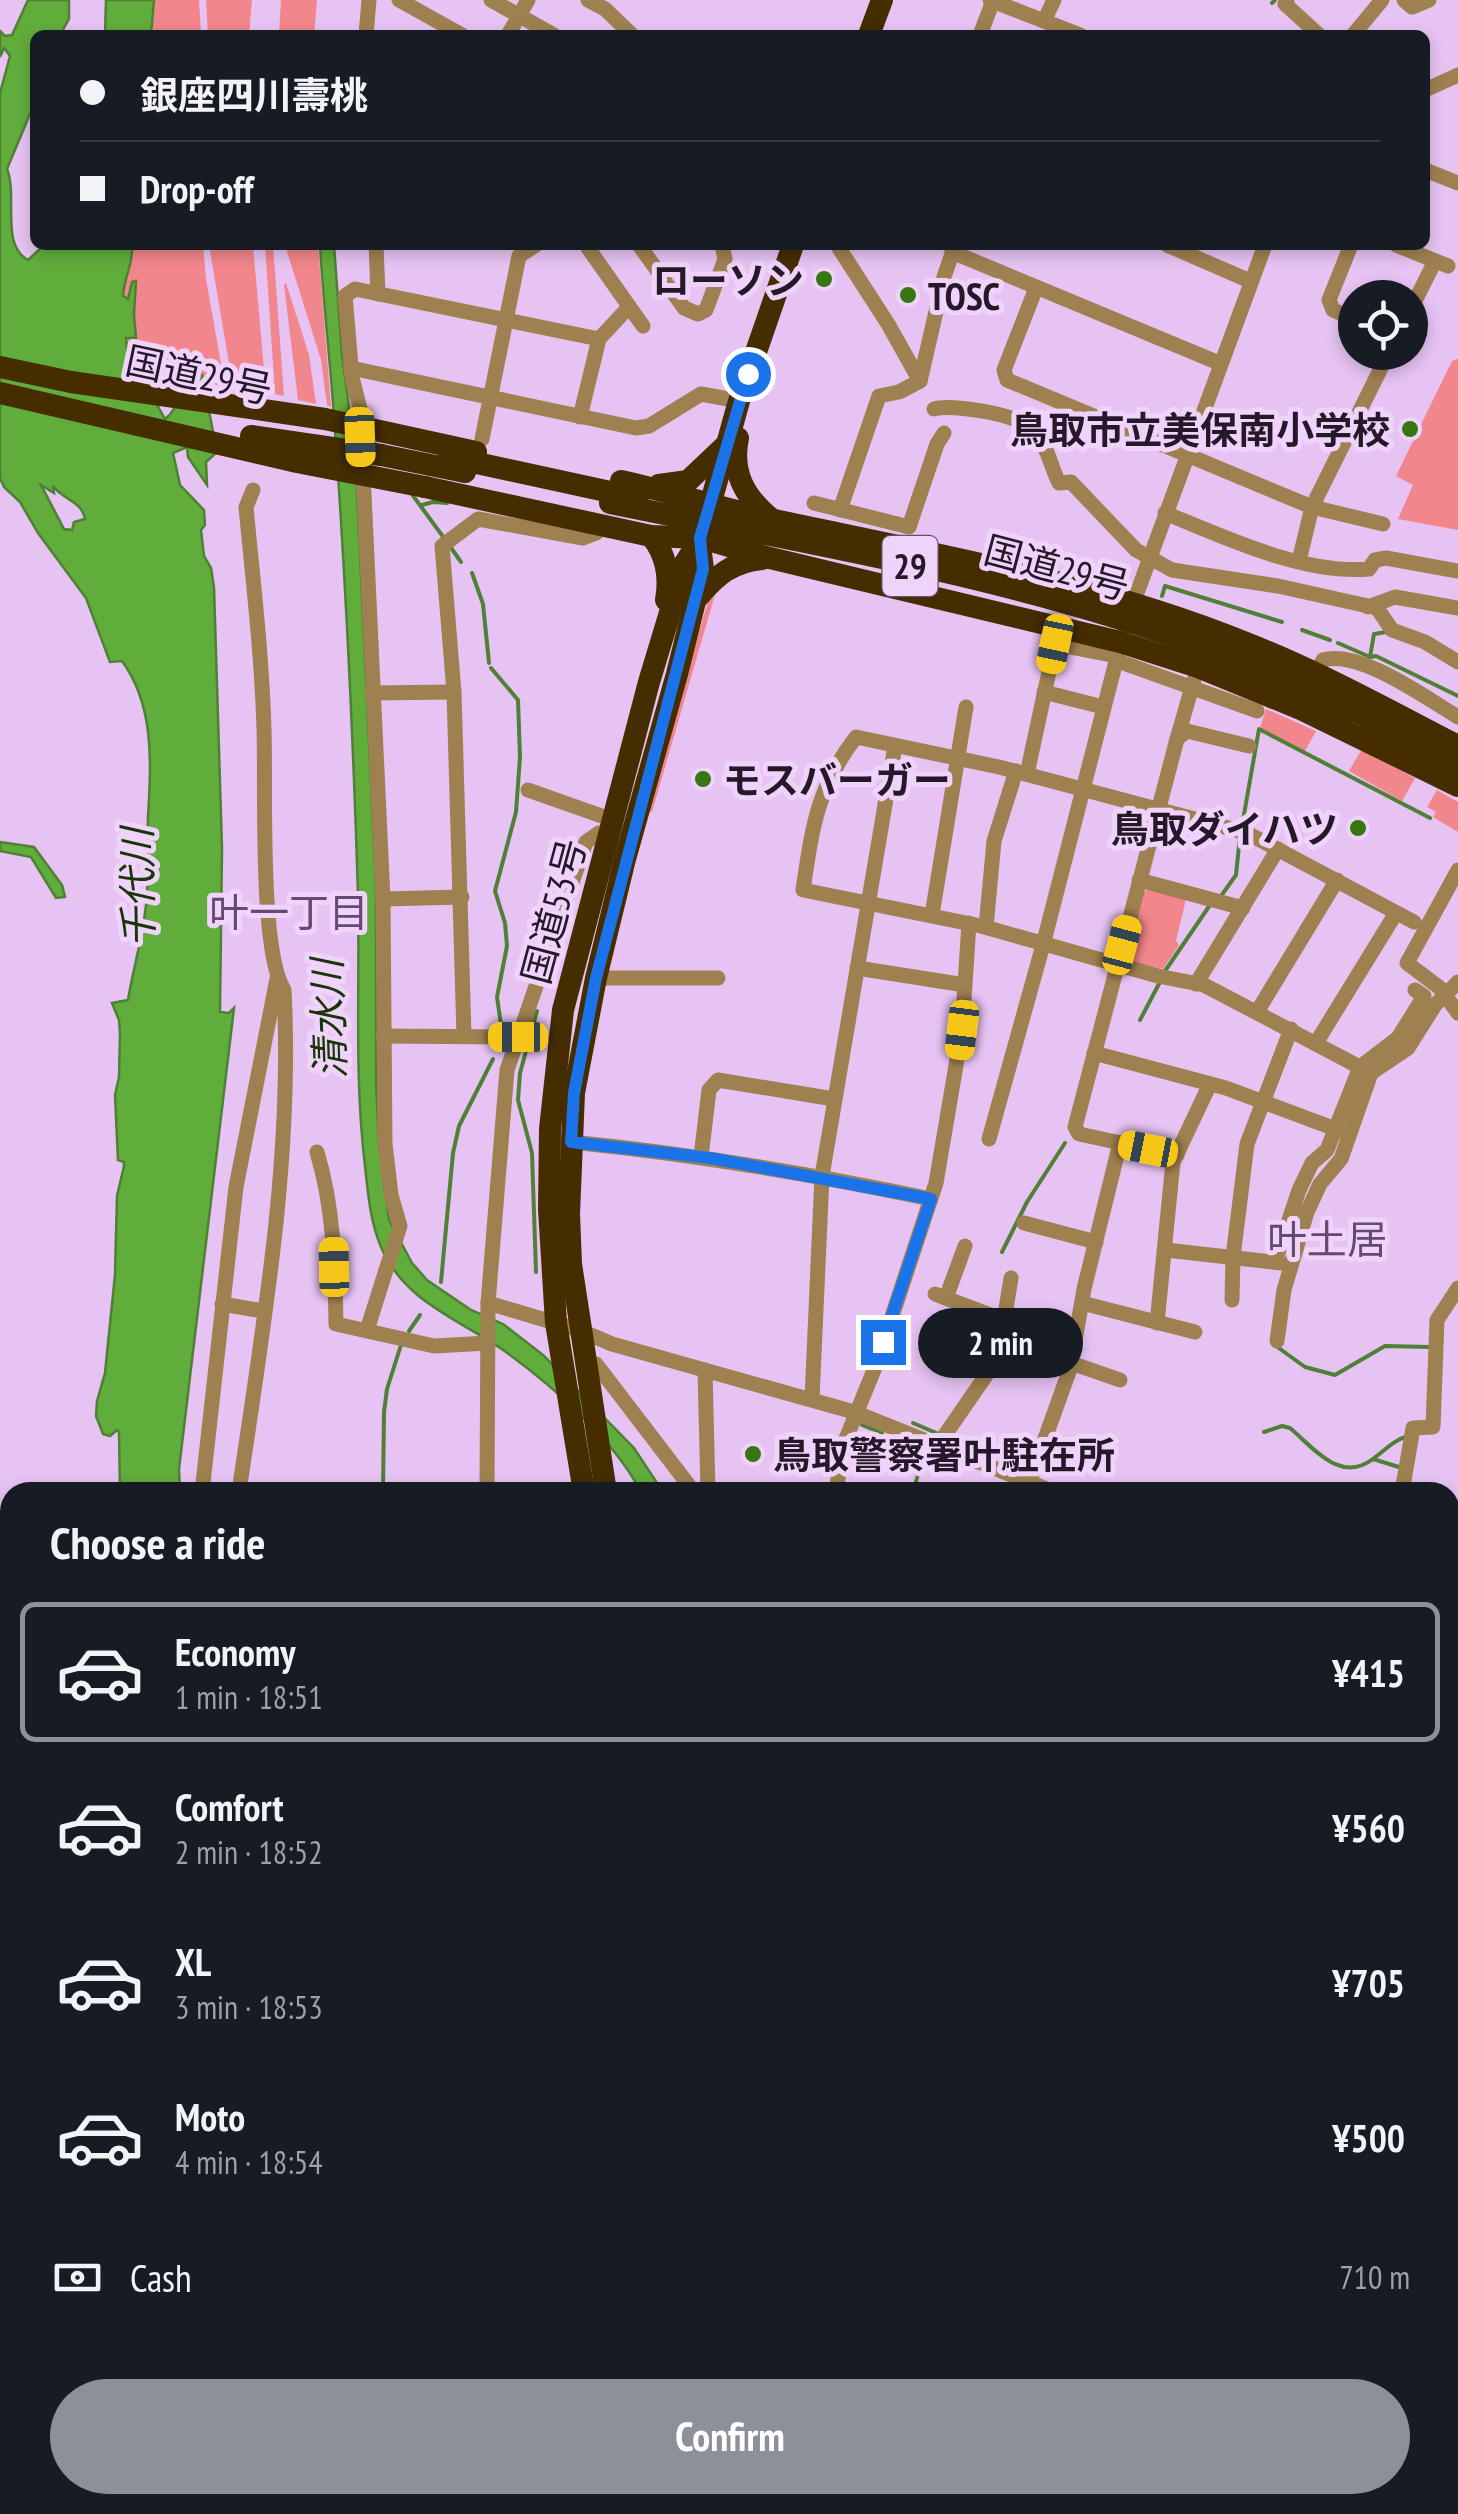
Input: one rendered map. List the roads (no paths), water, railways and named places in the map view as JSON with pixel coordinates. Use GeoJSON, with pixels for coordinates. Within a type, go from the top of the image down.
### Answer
{"type":"FeatureCollection","features":[{"type":"Feature","properties":{"kind":"highway"},"geometry":{"type":"LineString","coordinates":[[871,30],[882,0]]}},
{"type":"Feature","properties":{"kind":"highway","name":"国道53号"},"geometry":{"type":"LineString","coordinates":[[584,1482],[582,1408],[549,1209],[556,1064],[575,955],[649,682],[686,563],[700,538],[739,401],[791,250]]}},
{"type":"Feature","properties":{"kind":"highway"},"geometry":{"type":"LineString","coordinates":[[758,346],[735,454],[738,476],[746,491],[771,520]]}},
{"type":"Feature","properties":{"kind":"highway","name":"国道29号"},"geometry":{"type":"LineString","coordinates":[[0,367],[382,449],[604,513],[990,584],[1162,632],[1199,667],[1359,713],[1458,764]]}},
{"type":"Feature","properties":{"kind":"highway","name":"29"},"geometry":{"type":"LineString","coordinates":[[71,382],[479,445],[710,504]]}},
{"type":"Feature","properties":{"kind":"highway","name":"国道29号"},"geometry":{"type":"LineString","coordinates":[[0,383],[268,440],[382,449]]}},
{"type":"Feature","properties":{"kind":"highway","name":"29"},"geometry":{"type":"LineString","coordinates":[[0,393],[425,488],[604,513],[650,536],[700,538],[696,514],[684,509],[382,449]]}},
{"type":"Feature","properties":{"kind":"highway"},"geometry":{"type":"LineString","coordinates":[[640,485],[673,486],[688,481],[726,445]]}},
{"type":"Feature","properties":{"kind":"highway"},"geometry":{"type":"LineString","coordinates":[[710,504],[1005,569],[1133,602],[1244,642],[1327,658],[1458,746]]}},
{"type":"Feature","properties":{"kind":"highway"},"geometry":{"type":"LineString","coordinates":[[649,682],[668,587],[662,554],[650,536]]}},
{"type":"Feature","properties":{"kind":"highway"},"geometry":{"type":"LineString","coordinates":[[700,538],[1117,653],[1199,667],[1331,723],[1458,786]]}},
{"type":"Feature","properties":{"kind":"highway","name":"国道53号"},"geometry":{"type":"LineString","coordinates":[[604,1482],[598,1440],[567,1379],[574,1093],[596,978],[628,846],[703,569],[700,538]]}},
{"type":"Feature","properties":{"kind":"highway"},"geometry":{"type":"LineString","coordinates":[[695,600],[711,581],[734,565],[770,558]]}},
{"type":"Feature","properties":{"kind":"street"},"geometry":{"type":"LineString","coordinates":[[368,30],[369,0]]}},
{"type":"Feature","properties":{"kind":"street"},"geometry":{"type":"LineString","coordinates":[[399,0],[453,30]]}},
{"type":"Feature","properties":{"kind":"street"},"geometry":{"type":"LineString","coordinates":[[492,0],[545,30]]}},
{"type":"Feature","properties":{"kind":"street"},"geometry":{"type":"LineString","coordinates":[[511,30],[528,0]]}},
{"type":"Feature","properties":{"kind":"street"},"geometry":{"type":"LineString","coordinates":[[588,0],[614,16],[627,30]]}},
{"type":"Feature","properties":{"kind":"street"},"geometry":{"type":"LineString","coordinates":[[614,16],[624,0]]}},
{"type":"Feature","properties":{"kind":"street"},"geometry":{"type":"LineString","coordinates":[[1044,21],[1054,0]]}},
{"type":"Feature","properties":{"kind":"street"},"geometry":{"type":"LineString","coordinates":[[1288,0],[1284,4],[1313,30]]}},
{"type":"Feature","properties":{"kind":"street"},"geometry":{"type":"LineString","coordinates":[[1357,30],[1382,0]]}},
{"type":"Feature","properties":{"kind":"street"},"geometry":{"type":"LineString","coordinates":[[1404,0],[1412,6],[1429,0]]}},
{"type":"Feature","properties":{"kind":"street"},"geometry":{"type":"LineString","coordinates":[[982,30],[991,1],[1067,30]]}},
{"type":"Feature","properties":{"kind":"street"},"geometry":{"type":"LineString","coordinates":[[1430,88],[1458,75]]}},
{"type":"Feature","properties":{"kind":"street"},"geometry":{"type":"LineString","coordinates":[[1430,172],[1458,183]]}},
{"type":"Feature","properties":{"kind":"street"},"geometry":{"type":"LineString","coordinates":[[376,250],[378,294]]}},
{"type":"Feature","properties":{"kind":"street"},"geometry":{"type":"LineString","coordinates":[[510,250],[519,256]]}},
{"type":"Feature","properties":{"kind":"street"},"geometry":{"type":"LineString","coordinates":[[479,445],[519,256],[528,250]]}},
{"type":"Feature","properties":{"kind":"street"},"geometry":{"type":"LineString","coordinates":[[589,250],[644,326]]}},
{"type":"Feature","properties":{"kind":"street"},"geometry":{"type":"LineString","coordinates":[[643,250],[684,308],[698,314],[710,302],[724,259],[723,250]]}},
{"type":"Feature","properties":{"kind":"street"},"geometry":{"type":"LineString","coordinates":[[840,250],[920,382]]}},
{"type":"Feature","properties":{"kind":"street"},"geometry":{"type":"LineString","coordinates":[[920,382],[954,250]]}},
{"type":"Feature","properties":{"kind":"street"},"geometry":{"type":"LineString","coordinates":[[956,250],[1036,288],[1219,363]]}},
{"type":"Feature","properties":{"kind":"street"},"geometry":{"type":"LineString","coordinates":[[1179,250],[1250,281]]}},
{"type":"Feature","properties":{"kind":"street"},"geometry":{"type":"LineString","coordinates":[[989,1139],[1044,945],[1117,653],[1148,558],[1262,250]]}},
{"type":"Feature","properties":{"kind":"street"},"geometry":{"type":"LineString","coordinates":[[1338,312],[1329,300],[1348,250]]}},
{"type":"Feature","properties":{"kind":"street"},"geometry":{"type":"LineString","coordinates":[[1409,250],[1442,263],[1428,284]]}},
{"type":"Feature","properties":{"kind":"street"},"geometry":{"type":"LineString","coordinates":[[1036,288],[1004,370],[1007,380],[1312,508],[1383,524]]}},
{"type":"Feature","properties":{"kind":"street"},"geometry":{"type":"LineString","coordinates":[[367,1330],[400,1226],[391,1195],[385,1144],[383,899],[360,410],[345,296],[355,289],[599,338]]}},
{"type":"Feature","properties":{"kind":"street"},"geometry":{"type":"LineString","coordinates":[[580,417],[599,338],[628,308]]}},
{"type":"Feature","properties":{"kind":"street"},"geometry":{"type":"LineString","coordinates":[[352,368],[642,428],[701,394],[739,401]]}},
{"type":"Feature","properties":{"kind":"street"},"geometry":{"type":"LineString","coordinates":[[1299,561],[1312,508],[1380,370]]}},
{"type":"Feature","properties":{"kind":"street"},"geometry":{"type":"LineString","coordinates":[[840,510],[879,396],[920,382]]}},
{"type":"Feature","properties":{"kind":"street"},"geometry":{"type":"LineString","coordinates":[[934,409],[946,405],[1026,424],[1036,431],[1059,483],[1071,482],[1148,558],[1182,573],[1278,586],[1377,608],[1392,630],[1425,642],[1458,662]]}},
{"type":"Feature","properties":{"kind":"street"},"geometry":{"type":"LineString","coordinates":[[814,503],[909,527],[944,433]]}},
{"type":"Feature","properties":{"kind":"street"},"geometry":{"type":"LineString","coordinates":[[203,1482],[236,1187],[277,979],[270,939],[264,727],[246,507],[253,490]]}},
{"type":"Feature","properties":{"kind":"street"},"geometry":{"type":"LineString","coordinates":[[464,1036],[454,692],[442,546],[478,519],[583,538],[596,533],[604,513]]}},
{"type":"Feature","properties":{"kind":"street"},"geometry":{"type":"LineString","coordinates":[[1165,513],[1252,548],[1299,561],[1356,570],[1368,569],[1376,560],[1386,558],[1458,571]]}},
{"type":"Feature","properties":{"kind":"street"},"geometry":{"type":"LineString","coordinates":[[1368,606],[1395,598],[1458,608]]}},
{"type":"Feature","properties":{"kind":"street"},"geometry":{"type":"LineString","coordinates":[[837,1482],[854,1412],[876,1365],[931,1199],[956,1078],[965,985],[993,850],[1021,772],[1055,644],[1117,653]]}},
{"type":"Feature","properties":{"kind":"street"},"geometry":{"type":"LineString","coordinates":[[1327,658],[1366,665],[1458,716]]}},
{"type":"Feature","properties":{"kind":"street"},"geometry":{"type":"LineString","coordinates":[[1176,1154],[1079,1134],[1075,1128],[1199,667],[1257,711]]}},
{"type":"Feature","properties":{"kind":"street"},"geometry":{"type":"LineString","coordinates":[[372,693],[454,692]]}},
{"type":"Feature","properties":{"kind":"street"},"geometry":{"type":"LineString","coordinates":[[1044,692],[1103,707]]}},
{"type":"Feature","properties":{"kind":"street"},"geometry":{"type":"LineString","coordinates":[[932,915],[966,707]]}},
{"type":"Feature","properties":{"kind":"street"},"geometry":{"type":"LineString","coordinates":[[1178,739],[1187,731],[1249,746]]}},
{"type":"Feature","properties":{"kind":"street"},"geometry":{"type":"LineString","coordinates":[[1365,1070],[1196,984],[978,925],[803,890],[813,821],[830,775],[856,737],[1021,772],[1247,832],[1414,922]]}},
{"type":"Feature","properties":{"kind":"street"},"geometry":{"type":"LineString","coordinates":[[812,1399],[822,1176],[895,746]]}},
{"type":"Feature","properties":{"kind":"street"},"geometry":{"type":"LineString","coordinates":[[528,790],[611,826]]}},
{"type":"Feature","properties":{"kind":"street"},"geometry":{"type":"LineString","coordinates":[[488,1482],[488,1303],[507,1070],[586,842],[611,826]]}},
{"type":"Feature","properties":{"kind":"street"},"geometry":{"type":"LineString","coordinates":[[1196,984],[1278,849]]}},
{"type":"Feature","properties":{"kind":"street"},"geometry":{"type":"LineString","coordinates":[[1458,870],[1406,963],[1446,994],[1458,1013]]}},
{"type":"Feature","properties":{"kind":"street"},"geometry":{"type":"LineString","coordinates":[[1140,880],[1243,908]]}},
{"type":"Feature","properties":{"kind":"street"},"geometry":{"type":"LineString","coordinates":[[1257,1012],[1337,880]]}},
{"type":"Feature","properties":{"kind":"street"},"geometry":{"type":"LineString","coordinates":[[383,899],[462,898]]}},
{"type":"Feature","properties":{"kind":"street"},"geometry":{"type":"LineString","coordinates":[[1316,1043],[1396,913]]}},
{"type":"Feature","properties":{"kind":"street"},"geometry":{"type":"LineString","coordinates":[[858,968],[965,985]]}},
{"type":"Feature","properties":{"kind":"street"},"geometry":{"type":"LineString","coordinates":[[596,978],[718,978]]}},
{"type":"Feature","properties":{"kind":"street"},"geometry":{"type":"LineString","coordinates":[[240,1482],[274,1224],[286,1074],[284,990],[277,979]]}},
{"type":"Feature","properties":{"kind":"street"},"geometry":{"type":"LineString","coordinates":[[1365,1070],[1408,1048],[1434,1005],[1458,982]]}},
{"type":"Feature","properties":{"kind":"street"},"geometry":{"type":"LineString","coordinates":[[1278,1341],[1283,1263],[1313,1198],[1340,1159],[1342,1132],[1365,1070],[1398,1038],[1424,996],[1415,990]]}},
{"type":"Feature","properties":{"kind":"street"},"geometry":{"type":"LineString","coordinates":[[1232,1300],[1233,1257],[1247,1144],[1291,1029]]}},
{"type":"Feature","properties":{"kind":"street"},"geometry":{"type":"LineString","coordinates":[[383,1036],[518,1037]]}},
{"type":"Feature","properties":{"kind":"street"},"geometry":{"type":"LineString","coordinates":[[1094,1053],[1210,1084],[1342,1132]]}},
{"type":"Feature","properties":{"kind":"street"},"geometry":{"type":"LineString","coordinates":[[701,1157],[709,1090],[718,1080],[834,1099]]}},
{"type":"Feature","properties":{"kind":"street"},"geometry":{"type":"LineString","coordinates":[[1157,1323],[1176,1154],[1210,1084]]}},
{"type":"Feature","properties":{"kind":"street"},"geometry":{"type":"LineString","coordinates":[[571,1142],[822,1176],[931,1199]]}},
{"type":"Feature","properties":{"kind":"street"},"geometry":{"type":"LineString","coordinates":[[1029,1482],[1071,1363],[1120,1143]]}},
{"type":"Feature","properties":{"kind":"street"},"geometry":{"type":"LineString","coordinates":[[317,1152],[328,1188],[334,1239],[336,1324],[434,1346],[488,1343]]}},
{"type":"Feature","properties":{"kind":"street"},"geometry":{"type":"LineString","coordinates":[[1024,1224],[1096,1242]]}},
{"type":"Feature","properties":{"kind":"street"},"geometry":{"type":"LineString","coordinates":[[964,1246],[941,1296],[1006,1321]]}},
{"type":"Feature","properties":{"kind":"street"},"geometry":{"type":"LineString","coordinates":[[1166,1250],[1283,1263]]}},
{"type":"Feature","properties":{"kind":"street"},"geometry":{"type":"LineString","coordinates":[[938,1445],[998,1358],[1011,1278]]}},
{"type":"Feature","properties":{"kind":"street"},"geometry":{"type":"LineString","coordinates":[[1404,1482],[1413,1428],[1434,1427],[1437,1320],[1458,1288]]}},
{"type":"Feature","properties":{"kind":"street"},"geometry":{"type":"LineString","coordinates":[[488,1303],[612,1344],[854,1412],[1027,1482]]}},
{"type":"Feature","properties":{"kind":"street"},"geometry":{"type":"LineString","coordinates":[[1082,1303],[1196,1332]]}},
{"type":"Feature","properties":{"kind":"street"},"geometry":{"type":"LineString","coordinates":[[222,1304],[264,1311]]}},
{"type":"Feature","properties":{"kind":"street"},"geometry":{"type":"LineString","coordinates":[[1071,1363],[1120,1380]]}},
{"type":"Feature","properties":{"kind":"street"},"geometry":{"type":"LineString","coordinates":[[596,1364],[686,1482]]}},
{"type":"Feature","properties":{"kind":"street"},"geometry":{"type":"LineString","coordinates":[[705,1370],[708,1482]]}},
{"type":"Feature","properties":{"kind":"waterway"},"geometry":{"type":"LineString","coordinates":[[1272,3],[1275,0]]}},
{"type":"Feature","properties":{"kind":"waterway"},"geometry":{"type":"LineString","coordinates":[[411,493],[444,538]]}},
{"type":"Feature","properties":{"kind":"waterway"},"geometry":{"type":"LineString","coordinates":[[422,505],[447,503]]}},
{"type":"Feature","properties":{"kind":"waterway"},"geometry":{"type":"LineString","coordinates":[[449,545],[461,562]]}},
{"type":"Feature","properties":{"kind":"waterway"},"geometry":{"type":"LineString","coordinates":[[472,573],[483,604],[489,663]]}},
{"type":"Feature","properties":{"kind":"waterway"},"geometry":{"type":"LineString","coordinates":[[1162,596],[1165,586],[1282,622]]}},
{"type":"Feature","properties":{"kind":"waterway"},"geometry":{"type":"LineString","coordinates":[[1302,630],[1330,640]]}},
{"type":"Feature","properties":{"kind":"waterway"},"geometry":{"type":"LineString","coordinates":[[1370,657],[1374,634],[1386,632]]}},
{"type":"Feature","properties":{"kind":"waterway"},"geometry":{"type":"LineString","coordinates":[[1338,643],[1376,656],[1458,696]]}},
{"type":"Feature","properties":{"kind":"waterway"},"geometry":{"type":"LineString","coordinates":[[491,668],[518,700],[520,757],[516,812],[495,891],[507,946],[497,997],[501,1025]]}},
{"type":"Feature","properties":{"kind":"waterway"},"geometry":{"type":"LineString","coordinates":[[1242,826],[1259,729],[1430,818]]}},
{"type":"Feature","properties":{"kind":"waterway"},"geometry":{"type":"LineString","coordinates":[[1221,896],[1236,875],[1240,836]]}},
{"type":"Feature","properties":{"kind":"waterway"},"geometry":{"type":"LineString","coordinates":[[1165,971],[1210,905]]}},
{"type":"Feature","properties":{"kind":"waterway"},"geometry":{"type":"LineString","coordinates":[[1140,1020],[1161,980]]}},
{"type":"Feature","properties":{"kind":"waterway"},"geometry":{"type":"LineString","coordinates":[[536,1272],[532,1153],[518,1100],[520,1073],[537,1011]]}},
{"type":"Feature","properties":{"kind":"waterway"},"geometry":{"type":"LineString","coordinates":[[441,1282],[459,1126],[493,1059]]}},
{"type":"Feature","properties":{"kind":"waterway"},"geometry":{"type":"LineString","coordinates":[[1002,1252],[1027,1202],[1065,1143]]}},
{"type":"Feature","properties":{"kind":"waterway"},"geometry":{"type":"LineString","coordinates":[[409,1331],[420,1315]]}},
{"type":"Feature","properties":{"kind":"waterway"},"geometry":{"type":"LineString","coordinates":[[383,1482],[387,1389],[401,1345]]}},
{"type":"Feature","properties":{"kind":"waterway"},"geometry":{"type":"LineString","coordinates":[[1276,1346],[1305,1367],[1335,1375],[1385,1346],[1429,1347]]}},
{"type":"Feature","properties":{"kind":"waterway"},"geometry":{"type":"LineString","coordinates":[[913,1423],[941,1435]]}},
{"type":"Feature","properties":{"kind":"waterway"},"geometry":{"type":"LineString","coordinates":[[862,1425],[882,1433]]}},
{"type":"Feature","properties":{"kind":"waterway"},"geometry":{"type":"LineString","coordinates":[[1264,1432],[1282,1426],[1290,1428],[1328,1460],[1349,1468],[1361,1466],[1408,1436]]}},
{"type":"Feature","properties":{"kind":"waterway"},"geometry":{"type":"LineString","coordinates":[[916,1482],[920,1468],[932,1452]]}},
{"type":"Feature","properties":{"kind":"waterway"},"geometry":{"type":"LineString","coordinates":[[1373,1459],[1402,1468]]}},
{"type":"Feature","properties":{"kind":"place","name":"ローソン"},"geometry":{"type":"Point","coordinates":[824,279]}},
{"type":"Feature","properties":{"kind":"place","name":"TOSC"},"geometry":{"type":"Point","coordinates":[908,295]}},
{"type":"Feature","properties":{"kind":"place","name":"鳥取市立美保南小学校"},"geometry":{"type":"Point","coordinates":[1410,429]}},
{"type":"Feature","properties":{"kind":"place","name":"モスバーガー"},"geometry":{"type":"Point","coordinates":[703,779]}},
{"type":"Feature","properties":{"kind":"place","name":"鳥取ダイハツ"},"geometry":{"type":"Point","coordinates":[1358,828]}},
{"type":"Feature","properties":{"kind":"place","name":"鳥取警察署叶駐在所"},"geometry":{"type":"Point","coordinates":[753,1454]}},
{"type":"Feature","properties":{"kind":"district","name":"叶一丁目"},"geometry":{"type":"Point","coordinates":[289,912]}},
{"type":"Feature","properties":{"kind":"district","name":"叶土居"},"geometry":{"type":"Point","coordinates":[1327,1239]}},
{"type":"Feature","properties":{"kind":"water label","name":"千代川"},"geometry":{"type":"Point","coordinates":[137,888]}},
{"type":"Feature","properties":{"kind":"water label","name":"清水川"},"geometry":{"type":"Point","coordinates":[328,1019]}}]}
